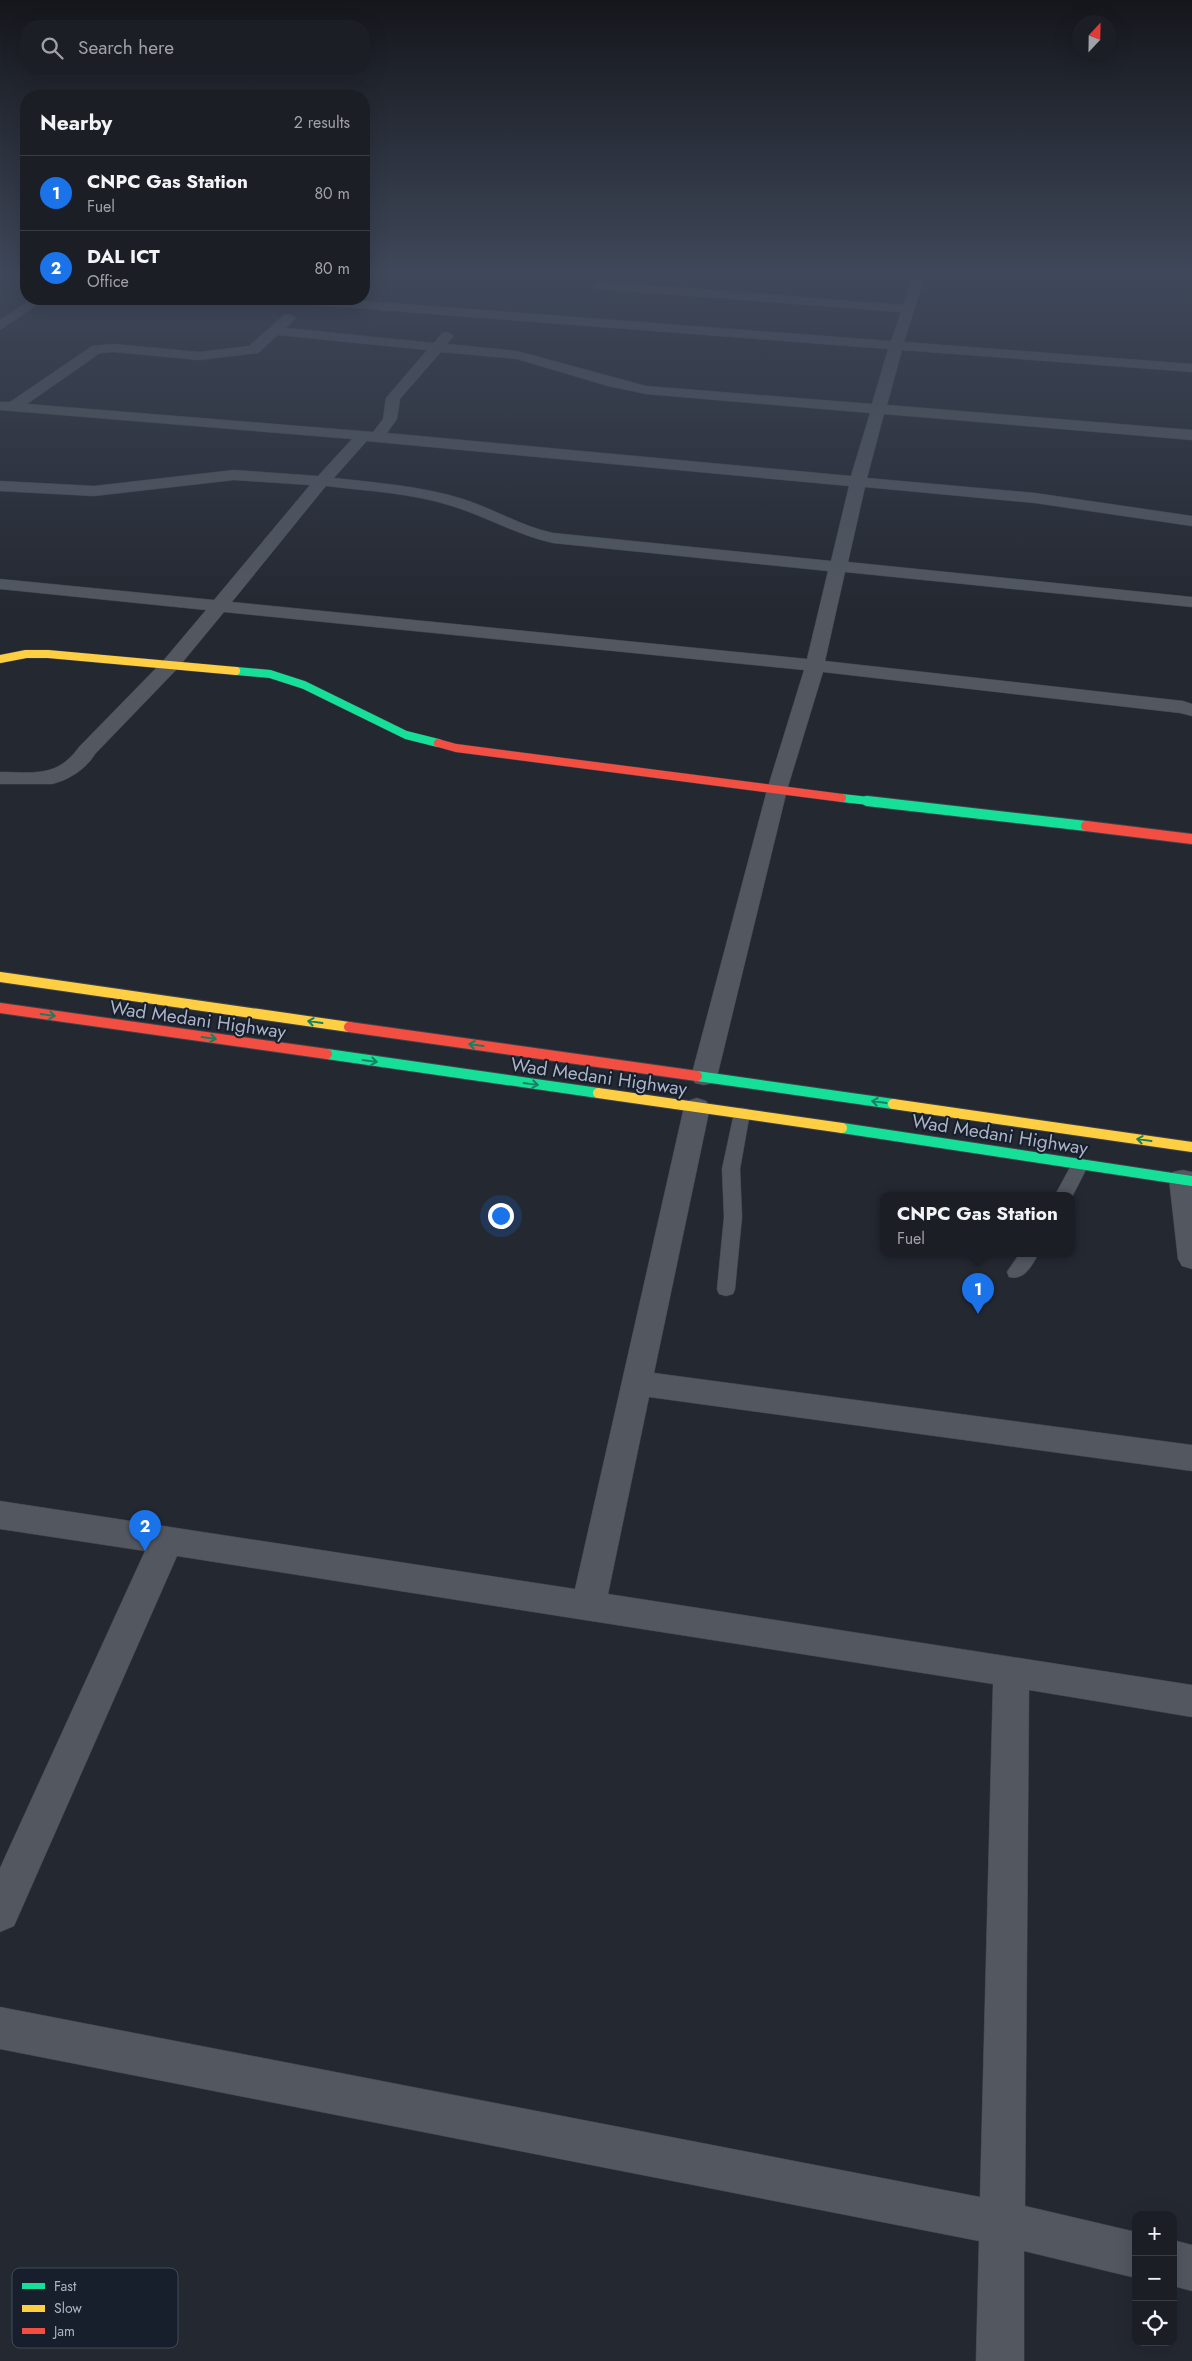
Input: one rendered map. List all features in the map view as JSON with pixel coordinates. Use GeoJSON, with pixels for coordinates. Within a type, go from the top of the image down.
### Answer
{"type":"FeatureCollection","features":[{"type":"Feature","properties":{"kind":"main road"},"geometry":{"type":"LineString","coordinates":[[0,659],[26,654],[48,654],[270,674],[288,678],[406,735],[456,748],[777,790],[1192,839]]}},
{"type":"Feature","properties":{"kind":"main road","name":"Wad Medani Highway"},"geometry":{"type":"LineString","coordinates":[[0,978],[1192,1147]]}},
{"type":"Feature","properties":{"kind":"main road","name":"Wad Medani Highway"},"geometry":{"type":"LineString","coordinates":[[0,1008],[742,1113],[1187,1180]]}},
{"type":"Feature","properties":{"kind":"street"},"geometry":{"type":"LineString","coordinates":[[7,407],[39,386]]}},
{"type":"Feature","properties":{"kind":"street"},"geometry":{"type":"LineString","coordinates":[[0,778],[52,778],[80,762],[86,751],[170,664],[322,481],[390,418],[393,398],[403,386]]}},
{"type":"Feature","properties":{"kind":"street"},"geometry":{"type":"LineString","coordinates":[[626,386],[638,389],[877,411],[1192,435]]}},
{"type":"Feature","properties":{"kind":"street"},"geometry":{"type":"LineString","coordinates":[[704,1077],[777,790],[815,665],[858,481],[884,386]]}},
{"type":"Feature","properties":{"kind":"street"},"geometry":{"type":"LineString","coordinates":[[7,407],[370,437],[1035,498],[1192,521]]}},
{"type":"Feature","properties":{"kind":"street"},"geometry":{"type":"LineString","coordinates":[[0,486],[94,491],[234,475],[322,481],[426,493],[459,503],[530,533],[553,538],[1192,602]]}},
{"type":"Feature","properties":{"kind":"street"},"geometry":{"type":"LineString","coordinates":[[0,584],[815,665],[1182,707],[1192,710]]}},
{"type":"Feature","properties":{"kind":"street"},"geometry":{"type":"LineString","coordinates":[[588,1607],[697,1107]]}},
{"type":"Feature","properties":{"kind":"street"},"geometry":{"type":"LineString","coordinates":[[1187,1180],[1192,1260]]}},
{"type":"Feature","properties":{"kind":"street"},"geometry":{"type":"LineString","coordinates":[[637,1383],[1192,1458]]}},
{"type":"Feature","properties":{"kind":"street"},"geometry":{"type":"LineString","coordinates":[[0,1515],[588,1607],[1011,1670],[1192,1701]]}},
{"type":"Feature","properties":{"kind":"street"},"geometry":{"type":"LineString","coordinates":[[0,1912],[167,1541]]}},
{"type":"Feature","properties":{"kind":"street"},"geometry":{"type":"LineString","coordinates":[[1000,2361],[1000,2223],[1011,1670]]}},
{"type":"Feature","properties":{"kind":"street"},"geometry":{"type":"LineString","coordinates":[[0,2028],[1000,2223],[1132,2253]]}},
{"type":"Feature","properties":{"kind":"street"},"geometry":{"type":"LineString","coordinates":[[1177,2264],[1192,2268]]}},
{"type":"Feature","properties":{"kind":"lane"},"geometry":{"type":"LineString","coordinates":[[726,1289],[733,1217],[731,1169],[742,1113]]}},
{"type":"Feature","properties":{"kind":"lane"},"geometry":{"type":"LineString","coordinates":[[1066,1192],[1080,1164]]}},
{"type":"Feature","properties":{"kind":"lane"},"geometry":{"type":"LineString","coordinates":[[1016,1272],[1027,1257]]}},
{"type":"Feature","properties":{"kind":"traffic: fast"},"geometry":{"type":"LineString","coordinates":[[236,671],[270,674],[304,685],[406,735],[438,743]]}},
{"type":"Feature","properties":{"kind":"traffic: fast"},"geometry":{"type":"LineString","coordinates":[[842,798],[1086,826]]}},
{"type":"Feature","properties":{"kind":"traffic: fast"},"geometry":{"type":"LineString","coordinates":[[327,1054],[598,1093]]}},
{"type":"Feature","properties":{"kind":"traffic: fast"},"geometry":{"type":"LineString","coordinates":[[697,1076],[893,1104]]}},
{"type":"Feature","properties":{"kind":"traffic: fast"},"geometry":{"type":"LineString","coordinates":[[842,1128],[1192,1181]]}},
{"type":"Feature","properties":{"kind":"traffic: slow"},"geometry":{"type":"LineString","coordinates":[[0,659],[26,654],[48,654],[236,671]]}},
{"type":"Feature","properties":{"kind":"traffic: slow"},"geometry":{"type":"LineString","coordinates":[[0,977],[349,1027]]}},
{"type":"Feature","properties":{"kind":"traffic: slow"},"geometry":{"type":"LineString","coordinates":[[598,1093],[842,1128]]}},
{"type":"Feature","properties":{"kind":"traffic: slow"},"geometry":{"type":"LineString","coordinates":[[893,1104],[1192,1147]]}},
{"type":"Feature","properties":{"kind":"traffic: jam"},"geometry":{"type":"LineString","coordinates":[[438,743],[456,748],[842,798]]}},
{"type":"Feature","properties":{"kind":"traffic: jam"},"geometry":{"type":"LineString","coordinates":[[1086,826],[1192,839]]}},
{"type":"Feature","properties":{"kind":"traffic: jam"},"geometry":{"type":"LineString","coordinates":[[0,1008],[327,1054]]}},
{"type":"Feature","properties":{"kind":"traffic: jam"},"geometry":{"type":"LineString","coordinates":[[349,1027],[697,1076]]}},
{"type":"Feature","properties":{"kind":"place","name":"CNPC Gas Station"},"geometry":{"type":"Point","coordinates":[978,1314]}},
{"type":"Feature","properties":{"kind":"place","name":"DAL ICT"},"geometry":{"type":"Point","coordinates":[145,1551]}}]}
